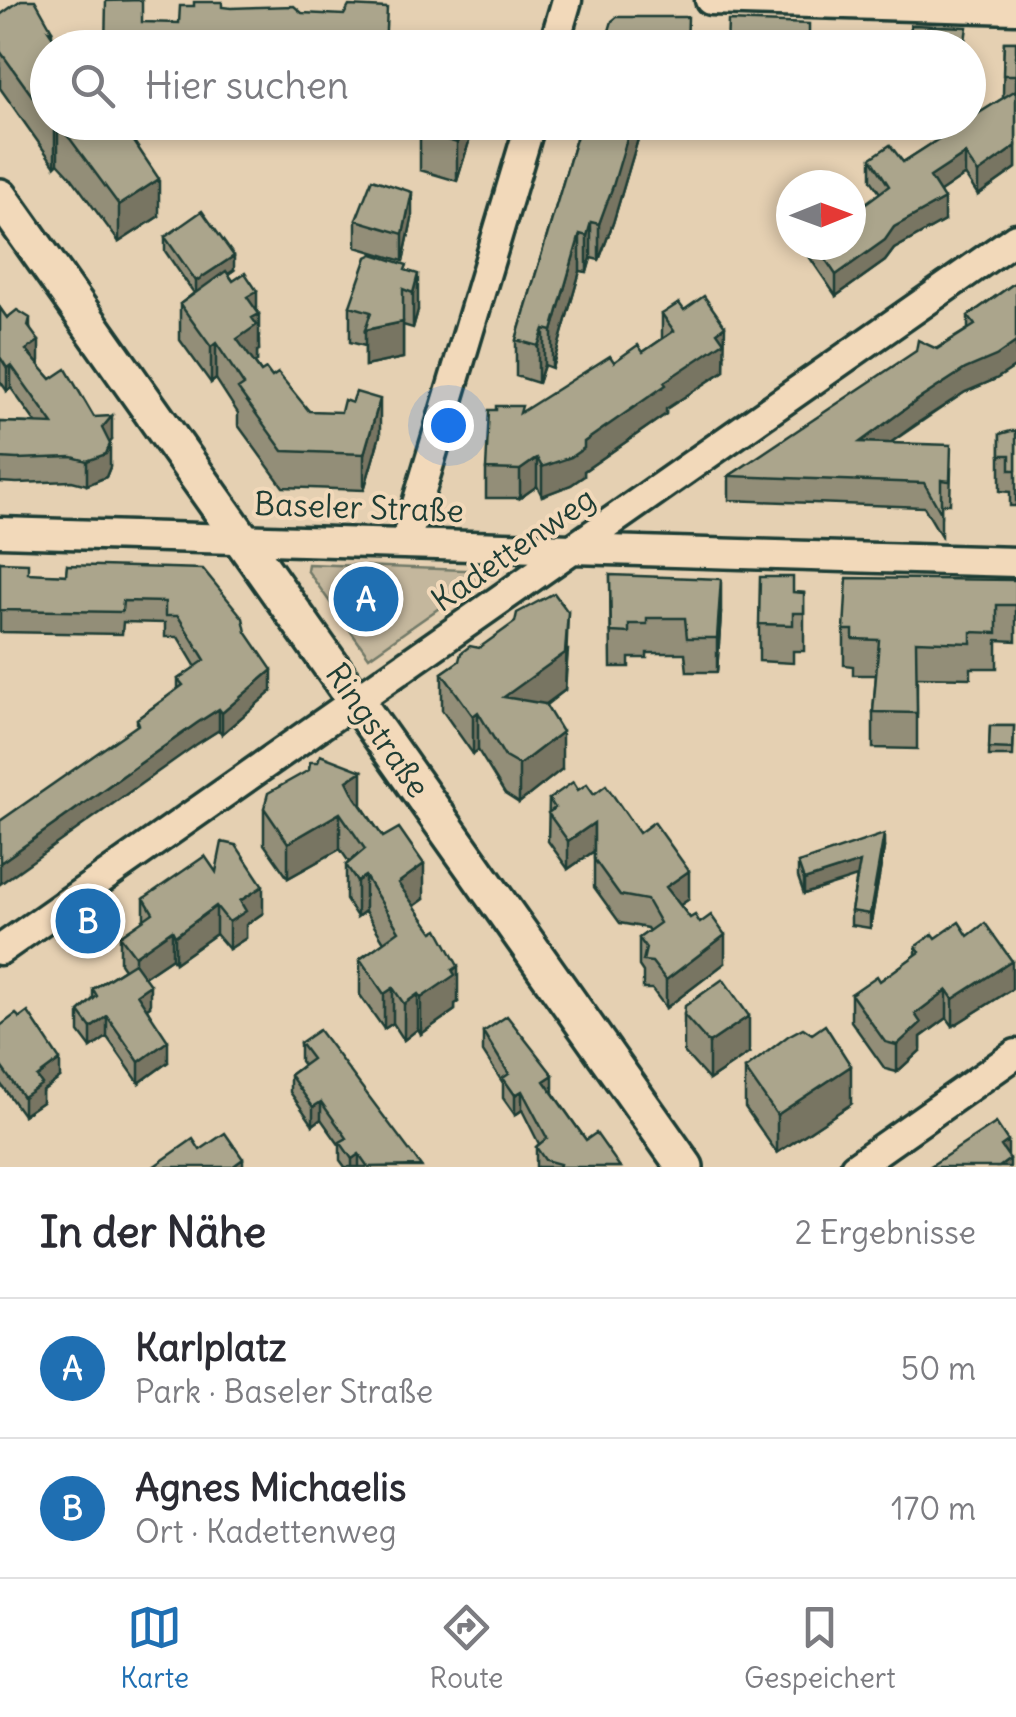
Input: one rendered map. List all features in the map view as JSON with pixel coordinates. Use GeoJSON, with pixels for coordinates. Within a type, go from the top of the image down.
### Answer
{"type":"FeatureCollection","features":[{"type":"Feature","properties":{"kind":"street"},"geometry":{"type":"LineString","coordinates":[[558,30],[567,0]]}},
{"type":"Feature","properties":{"kind":"street"},"geometry":{"type":"LineString","coordinates":[[710,0],[1016,9]]}},
{"type":"Feature","properties":{"kind":"street"},"geometry":{"type":"LineString","coordinates":[[405,544],[526,140]]}},
{"type":"Feature","properties":{"kind":"street","name":"Ringstraße"},"geometry":{"type":"LineString","coordinates":[[0,197],[685,1167]]}},
{"type":"Feature","properties":{"kind":"street","name":"Kadettenweg"},"geometry":{"type":"LineString","coordinates":[[0,950],[1016,238]]}},
{"type":"Feature","properties":{"kind":"street","name":"Baseler Straße"},"geometry":{"type":"LineString","coordinates":[[0,532],[1016,562]]}},
{"type":"Feature","properties":{"kind":"street"},"geometry":{"type":"LineString","coordinates":[[855,1167],[1016,1054]]}},
{"type":"Feature","properties":{"kind":"shaded area"},"geometry":{"type":"Polygon","coordinates":[[[308,564],[492,571],[369,657],[307,570],[308,564]]]}},
{"type":"Feature","properties":{"kind":"building"},"geometry":{"type":"Polygon","coordinates":[[[21,0],[35,0],[52,30],[30,30],[30,93],[0,51],[0,15],[21,0]]]}},
{"type":"Feature","properties":{"kind":"building"},"geometry":{"type":"Polygon","coordinates":[[[142,0],[142,22],[179,23],[180,6],[194,6],[194,2],[222,2],[222,7],[231,8],[294,6],[302,13],[344,15],[349,6],[387,8],[386,30],[105,30],[106,1],[142,0]]]}},
{"type":"Feature","properties":{"kind":"building"},"geometry":{"type":"Polygon","coordinates":[[[617,17],[688,17],[688,30],[609,30],[617,17]]]}},
{"type":"Feature","properties":{"kind":"building"},"geometry":{"type":"Polygon","coordinates":[[[728,21],[809,24],[809,30],[728,30],[728,21]]]}},
{"type":"Feature","properties":{"kind":"building"},"geometry":{"type":"Polygon","coordinates":[[[911,25],[967,27],[967,30],[911,30],[911,25]]]}},
{"type":"Feature","properties":{"kind":"building"},"geometry":{"type":"Polygon","coordinates":[[[1004,42],[1016,42],[1016,75],[1003,75],[1004,42]]]}},
{"type":"Feature","properties":{"kind":"building"},"geometry":{"type":"Polygon","coordinates":[[[1016,90],[1016,146],[978,173],[965,154],[930,177],[944,199],[894,227],[885,240],[866,254],[866,203],[889,186],[871,158],[890,145],[903,162],[937,140],[986,140],[986,109],[1016,90]]]}},
{"type":"Feature","properties":{"kind":"building"},"geometry":{"type":"Polygon","coordinates":[[[71,140],[133,140],[159,179],[119,205],[71,140]]]}},
{"type":"Feature","properties":{"kind":"building"},"geometry":{"type":"Polygon","coordinates":[[[576,140],[627,140],[599,224],[591,222],[587,236],[580,234],[552,331],[544,329],[538,346],[516,340],[576,140]]]}},
{"type":"Feature","properties":{"kind":"building"},"geometry":{"type":"Polygon","coordinates":[[[372,179],[412,192],[403,234],[356,220],[372,179]]]}},
{"type":"Feature","properties":{"kind":"building"},"geometry":{"type":"Polygon","coordinates":[[[202,211],[234,256],[196,281],[165,237],[202,211]]]}},
{"type":"Feature","properties":{"kind":"building"},"geometry":{"type":"Polygon","coordinates":[[[373,254],[407,265],[405,270],[418,274],[413,293],[403,289],[403,322],[365,330],[371,312],[350,306],[367,257],[373,254]]]}},
{"type":"Feature","properties":{"kind":"building"},"geometry":{"type":"Polygon","coordinates":[[[826,260],[857,260],[836,275],[826,260]]]}},
{"type":"Feature","properties":{"kind":"building"},"geometry":{"type":"Polygon","coordinates":[[[226,271],[233,281],[245,273],[257,291],[247,297],[259,314],[252,318],[257,325],[237,339],[261,372],[266,369],[272,377],[278,373],[309,411],[341,412],[344,400],[352,403],[356,392],[380,399],[364,454],[283,451],[238,389],[244,385],[216,343],[211,347],[180,304],[226,271]]]}},
{"type":"Feature","properties":{"kind":"building"},"geometry":{"type":"Polygon","coordinates":[[[1016,282],[1016,342],[996,356],[965,369],[860,442],[951,445],[950,481],[941,480],[941,513],[924,483],[729,476],[916,351],[918,340],[937,349],[975,325],[968,316],[1016,282]]]}},
{"type":"Feature","properties":{"kind":"building"},"geometry":{"type":"Polygon","coordinates":[[[704,296],[725,326],[717,332],[724,342],[584,442],[584,448],[571,457],[542,467],[537,458],[520,470],[486,469],[489,410],[496,410],[496,406],[522,406],[520,413],[610,356],[614,362],[638,345],[643,352],[674,331],[662,314],[679,303],[684,310],[704,296]]]}},
{"type":"Feature","properties":{"kind":"building"},"geometry":{"type":"Polygon","coordinates":[[[0,308],[7,318],[17,310],[30,318],[28,326],[39,341],[26,350],[51,379],[66,369],[94,417],[112,416],[102,428],[110,444],[106,454],[87,461],[72,457],[0,458],[0,422],[53,424],[11,365],[7,368],[0,357],[0,308]]]}},
{"type":"Feature","properties":{"kind":"building"},"geometry":{"type":"Polygon","coordinates":[[[1016,431],[1016,470],[1010,470],[1010,455],[1000,455],[1000,434],[1016,431]]]}},
{"type":"Feature","properties":{"kind":"building"},"geometry":{"type":"Polygon","coordinates":[[[0,562],[28,563],[28,573],[66,575],[67,565],[203,569],[243,618],[246,632],[272,670],[222,713],[219,709],[197,723],[0,863],[0,821],[139,724],[137,719],[183,685],[178,679],[205,660],[178,616],[165,616],[165,602],[123,601],[122,612],[0,610],[0,562]]]}},
{"type":"Feature","properties":{"kind":"building"},"geometry":{"type":"Polygon","coordinates":[[[610,575],[721,579],[717,638],[687,638],[685,618],[647,618],[647,624],[629,624],[629,633],[611,632],[610,575]]]}},
{"type":"Feature","properties":{"kind":"building"},"geometry":{"type":"Polygon","coordinates":[[[760,577],[793,577],[793,592],[804,593],[804,613],[793,613],[793,625],[759,624],[760,577]]]}},
{"type":"Feature","properties":{"kind":"building"},"geometry":{"type":"Polygon","coordinates":[[[847,578],[1016,580],[1016,605],[997,605],[997,633],[971,632],[971,643],[916,641],[917,713],[873,712],[879,640],[853,639],[853,630],[844,630],[847,578]]]}},
{"type":"Feature","properties":{"kind":"building"},"geometry":{"type":"Polygon","coordinates":[[[554,593],[568,612],[565,653],[504,697],[545,704],[562,732],[519,765],[505,757],[478,712],[473,716],[442,673],[459,661],[461,653],[470,646],[479,648],[515,622],[517,613],[554,593]]]}},
{"type":"Feature","properties":{"kind":"building"},"geometry":{"type":"Polygon","coordinates":[[[990,726],[1014,726],[1013,749],[989,748],[990,726]]]}},
{"type":"Feature","properties":{"kind":"building"},"geometry":{"type":"Polygon","coordinates":[[[320,755],[362,771],[347,781],[355,797],[383,837],[399,828],[424,864],[398,883],[433,932],[438,929],[458,966],[452,970],[455,975],[421,998],[418,994],[404,1004],[393,988],[384,994],[360,959],[399,931],[365,876],[357,881],[346,865],[365,849],[340,813],[288,843],[264,808],[268,793],[309,770],[310,762],[318,762],[320,755]]]}},
{"type":"Feature","properties":{"kind":"building"},"geometry":{"type":"Polygon","coordinates":[[[573,782],[578,790],[587,784],[594,794],[606,785],[639,833],[654,822],[689,871],[666,887],[690,918],[695,915],[700,923],[711,915],[725,935],[666,980],[652,962],[643,961],[646,948],[639,938],[660,923],[647,900],[620,895],[594,859],[594,823],[568,841],[548,813],[555,808],[549,799],[573,782]]]}},
{"type":"Feature","properties":{"kind":"building"},"geometry":{"type":"Polygon","coordinates":[[[884,834],[870,914],[851,911],[860,862],[804,880],[798,863],[884,834]]]}},
{"type":"Feature","properties":{"kind":"building"},"geometry":{"type":"Polygon","coordinates":[[[222,842],[236,845],[263,886],[240,901],[246,911],[229,922],[216,906],[175,936],[172,930],[135,956],[120,936],[153,913],[144,898],[205,856],[216,872],[222,842]]]}},
{"type":"Feature","properties":{"kind":"building"},"geometry":{"type":"Polygon","coordinates":[[[959,922],[968,936],[985,923],[1012,961],[953,999],[947,990],[915,1014],[921,1023],[897,1045],[885,1042],[851,994],[877,976],[880,981],[920,952],[916,946],[959,922]]]}},
{"type":"Feature","properties":{"kind":"building"},"geometry":{"type":"Polygon","coordinates":[[[134,963],[150,985],[137,994],[168,1041],[139,1062],[107,1016],[91,1028],[79,1012],[97,996],[93,989],[134,963]]]}},
{"type":"Feature","properties":{"kind":"building"},"geometry":{"type":"Polygon","coordinates":[[[723,979],[749,1016],[709,1043],[684,1015],[685,1006],[723,979]]]}},
{"type":"Feature","properties":{"kind":"building"},"geometry":{"type":"Polygon","coordinates":[[[28,1012],[60,1060],[37,1077],[42,1084],[23,1097],[0,1065],[0,1026],[16,1014],[20,1018],[28,1012]]]}},
{"type":"Feature","properties":{"kind":"building"},"geometry":{"type":"Polygon","coordinates":[[[507,1016],[553,1075],[544,1081],[586,1140],[596,1133],[620,1167],[559,1167],[560,1164],[545,1160],[536,1147],[547,1138],[522,1091],[515,1095],[503,1078],[509,1074],[483,1032],[507,1016]]]}},
{"type":"Feature","properties":{"kind":"building"},"geometry":{"type":"Polygon","coordinates":[[[825,1025],[851,1066],[777,1115],[745,1069],[788,1036],[803,1028],[812,1034],[825,1025]]]}},
{"type":"Feature","properties":{"kind":"building"},"geometry":{"type":"Polygon","coordinates":[[[319,1030],[421,1166],[368,1167],[359,1154],[352,1159],[340,1142],[347,1138],[321,1102],[313,1107],[290,1075],[312,1059],[300,1043],[319,1030]]]}},
{"type":"Feature","properties":{"kind":"building"},"geometry":{"type":"Polygon","coordinates":[[[996,1123],[1008,1141],[1001,1146],[1010,1159],[999,1167],[929,1167],[996,1123]]]}},
{"type":"Feature","properties":{"kind":"building"},"geometry":{"type":"Polygon","coordinates":[[[225,1133],[243,1159],[232,1167],[153,1167],[193,1139],[200,1150],[225,1133]]]}},
{"type":"Feature","properties":{"kind":"place","name":"Karlplatz"},"geometry":{"type":"Point","coordinates":[366,599]}},
{"type":"Feature","properties":{"kind":"place","name":"Agnes Michaelis"},"geometry":{"type":"Point","coordinates":[88,921]}}]}
